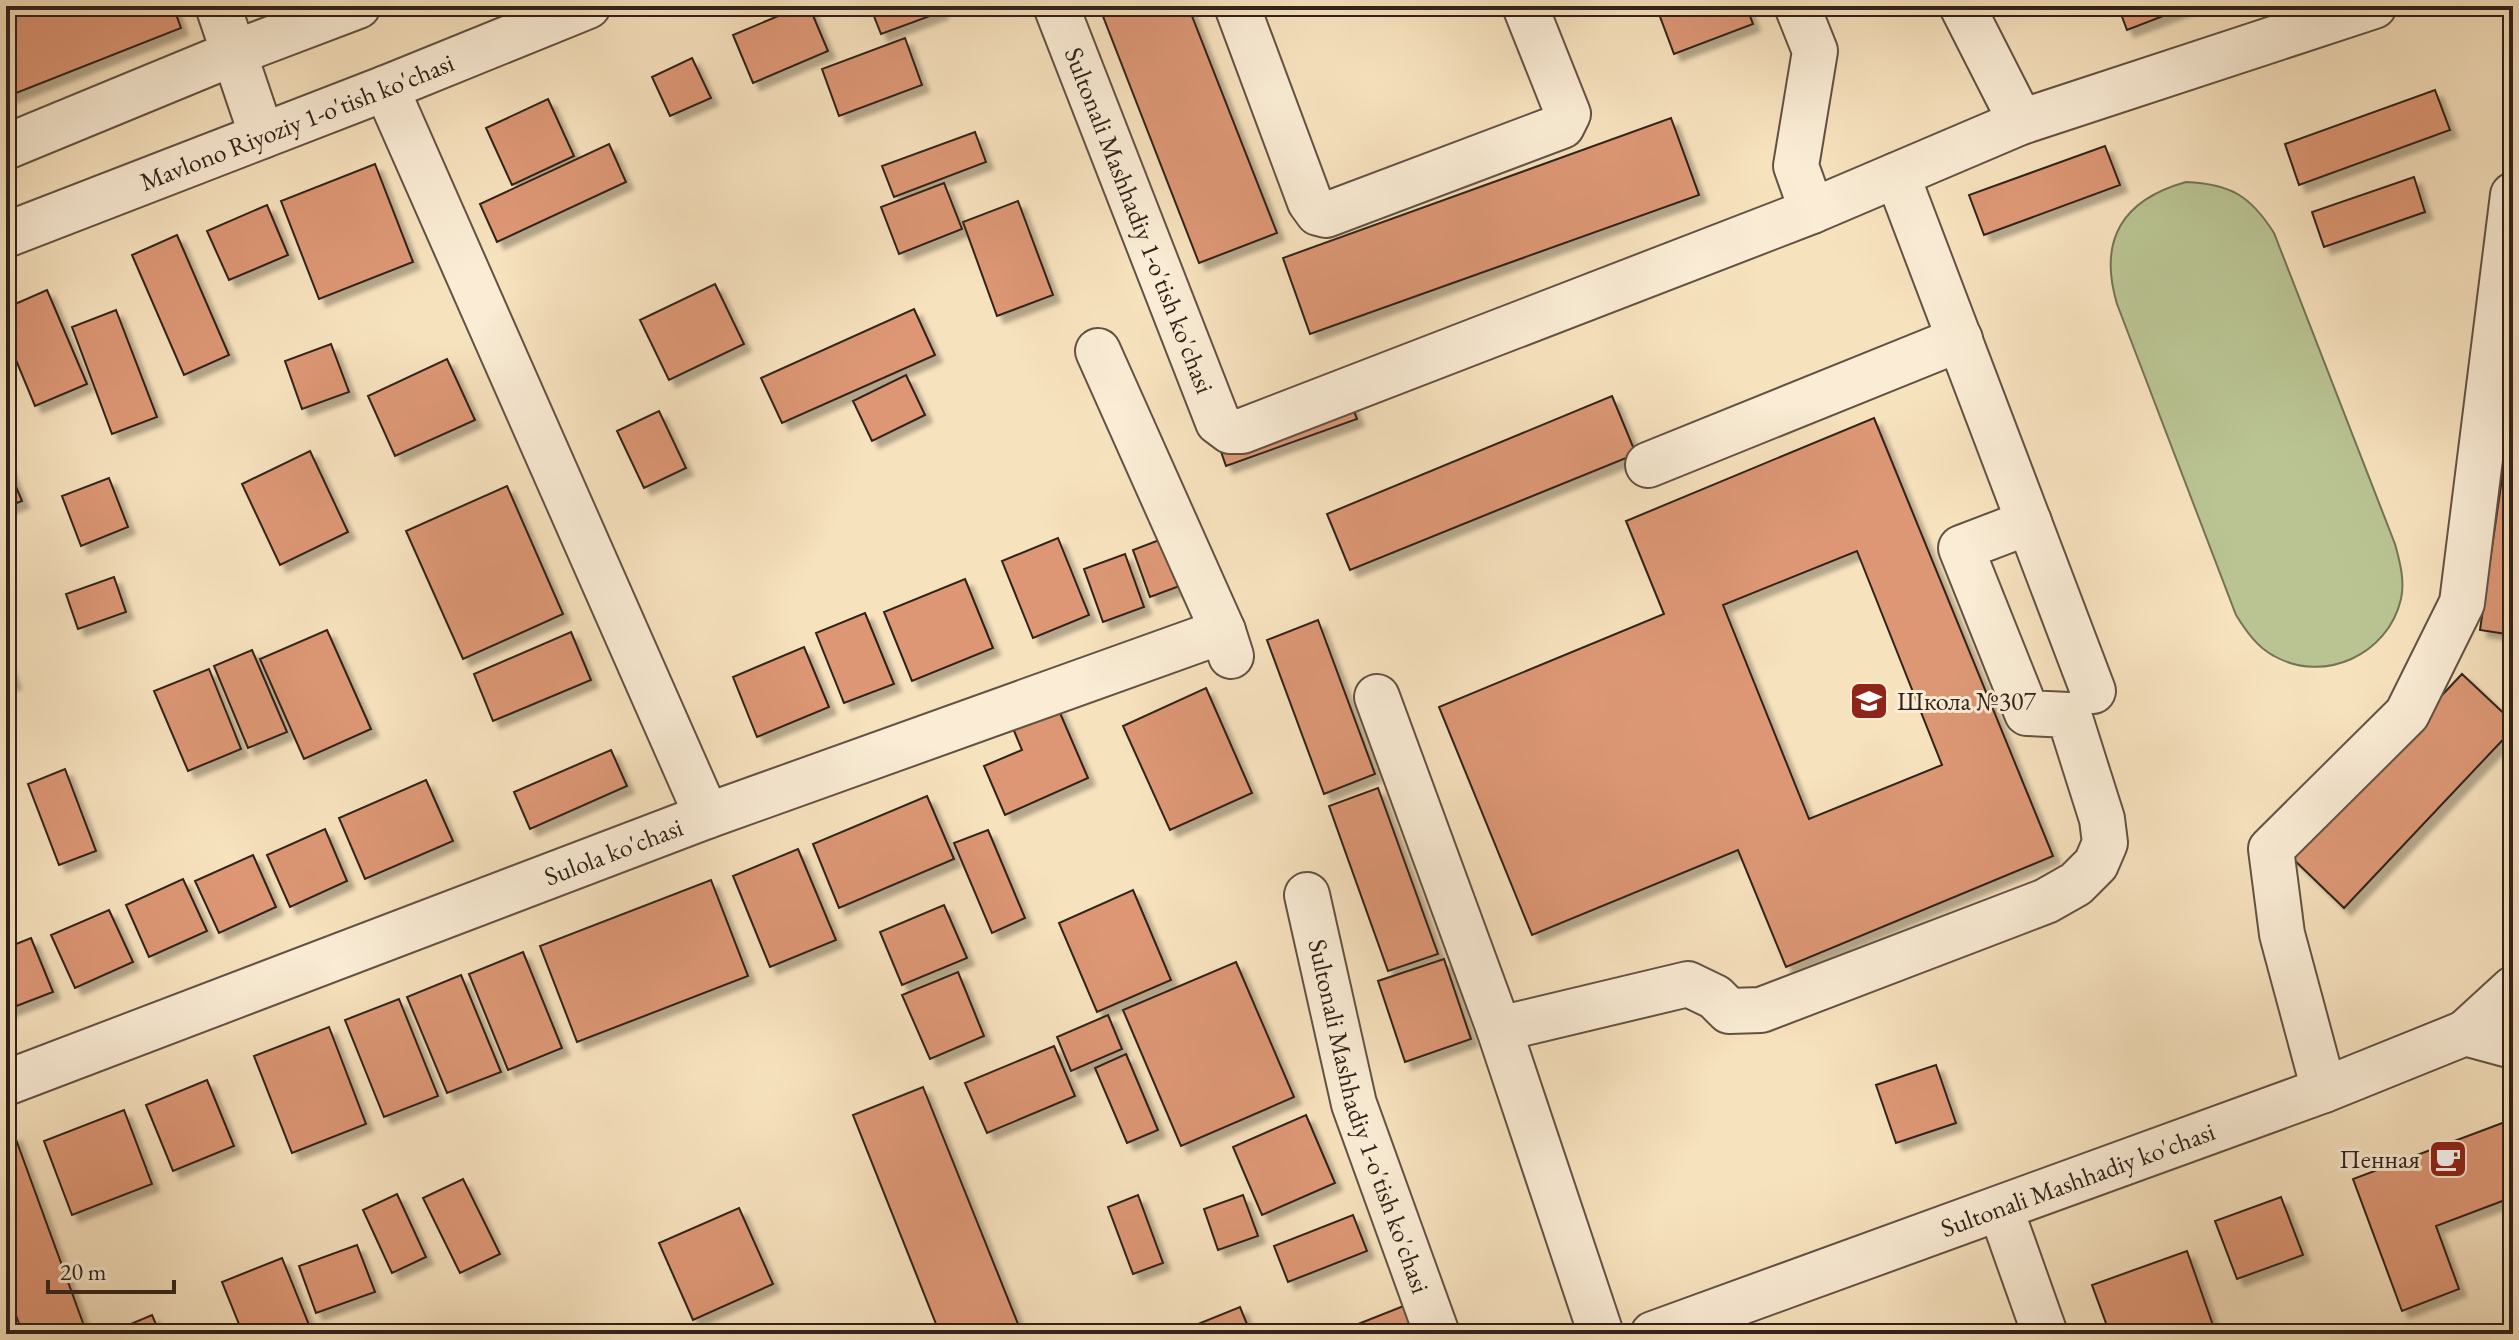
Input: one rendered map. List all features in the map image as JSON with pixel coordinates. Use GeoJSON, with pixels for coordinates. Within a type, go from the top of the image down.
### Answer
{"type":"FeatureCollection","features":[{"type":"Feature","properties":{"kind":"street"},"geometry":{"type":"LineString","coordinates":[[218,6],[262,136]]}},
{"type":"Feature","properties":{"kind":"street"},"geometry":{"type":"LineString","coordinates":[[6,147],[234,53],[358,6]]}},
{"type":"Feature","properties":{"kind":"street","name":"Mavlono Riyoziy 1-o'tish ko'chasi"},"geometry":{"type":"LineString","coordinates":[[6,235],[588,6]]}},
{"type":"Feature","properties":{"kind":"street","name":"Sultonali Mashhadiy 1-o'tish ko'chasi"},"geometry":{"type":"LineString","coordinates":[[1056,6],[1218,422],[1230,431],[1242,431],[1812,211]]}},
{"type":"Feature","properties":{"kind":"street"},"geometry":{"type":"LineString","coordinates":[[1237,6],[1310,202],[1318,213],[1326,215],[1566,122],[1568,114],[1525,6]]}},
{"type":"Feature","properties":{"kind":"street"},"geometry":{"type":"LineString","coordinates":[[1797,6],[1815,51],[1796,166],[1812,211],[2021,122],[2374,6]]}},
{"type":"Feature","properties":{"kind":"street"},"geometry":{"type":"LineString","coordinates":[[1962,6],[2021,122]]}},
{"type":"Feature","properties":{"kind":"street"},"geometry":{"type":"LineString","coordinates":[[386,88],[707,816]]}},
{"type":"Feature","properties":{"kind":"street"},"geometry":{"type":"LineString","coordinates":[[1897,175],[2093,691]]}},
{"type":"Feature","properties":{"kind":"street"},"geometry":{"type":"LineString","coordinates":[[2324,1090],[2282,934],[2271,849],[2407,714],[2462,603],[2513,195]]}},
{"type":"Feature","properties":{"kind":"street"},"geometry":{"type":"LineString","coordinates":[[1648,465],[1960,339]]}},
{"type":"Feature","properties":{"kind":"street","name":"Sulola ko'chasi"},"geometry":{"type":"LineString","coordinates":[[6,1083],[707,816],[1227,644],[1098,351]]}},
{"type":"Feature","properties":{"kind":"street"},"geometry":{"type":"LineString","coordinates":[[1499,1029],[1688,984],[1715,997],[1729,1011],[1761,1010],[2046,901],[2076,884],[2096,864],[2105,843],[2102,819],[2069,715],[2027,713],[1961,548],[2029,522]]}},
{"type":"Feature","properties":{"kind":"street"},"geometry":{"type":"LineString","coordinates":[[1377,697],[1499,1029],[1601,1334]]}},
{"type":"Feature","properties":{"kind":"street","name":"Sultonali Mashhadiy 1-o'tish ko'chasi"},"geometry":{"type":"LineString","coordinates":[[1307,895],[1354,1104],[1437,1334]]}},
{"type":"Feature","properties":{"kind":"street"},"geometry":{"type":"LineString","coordinates":[[2465,1033],[2513,989]]}},
{"type":"Feature","properties":{"kind":"street"},"geometry":{"type":"LineString","coordinates":[[2465,1033],[2513,1046]]}},
{"type":"Feature","properties":{"kind":"street","name":"Sultonali Mashhadiy ko'chasi"},"geometry":{"type":"LineString","coordinates":[[1653,1334],[2324,1090],[2465,1033]]}},
{"type":"Feature","properties":{"kind":"street","name":"Sultonali Mashhadiy ko'chasi"},"geometry":{"type":"LineString","coordinates":[[1731,1334],[2482,1056],[2513,1036]]}},
{"type":"Feature","properties":{"kind":"street"},"geometry":{"type":"LineString","coordinates":[[2008,1230],[2045,1334]]}},
{"type":"Feature","properties":{"kind":"green space"},"geometry":{"type":"Polygon","coordinates":[[[2186,182],[2215,185],[2238,194],[2256,209],[2274,233],[2395,544],[2402,585],[2394,619],[2368,649],[2333,665],[2313,667],[2293,664],[2274,656],[2252,638],[2236,615],[2117,304],[2111,260],[2120,226],[2146,200],[2186,182]]]}},
{"type":"Feature","properties":{"kind":"building"},"geometry":{"type":"Polygon","coordinates":[[[6,6],[173,6],[181,28],[6,97],[6,6]]]}},
{"type":"Feature","properties":{"kind":"building"},"geometry":{"type":"Polygon","coordinates":[[[802,6],[809,6],[828,51],[753,83],[733,35],[802,6]]]}},
{"type":"Feature","properties":{"kind":"building"},"geometry":{"type":"Polygon","coordinates":[[[870,6],[939,6],[941,12],[881,34],[870,6]]]}},
{"type":"Feature","properties":{"kind":"building"},"geometry":{"type":"Polygon","coordinates":[[[1099,6],[1188,6],[1277,233],[1199,263],[1099,6]]]}},
{"type":"Feature","properties":{"kind":"building"},"geometry":{"type":"Polygon","coordinates":[[[1656,6],[1746,6],[1753,24],[1674,54],[1656,6]]]}},
{"type":"Feature","properties":{"kind":"building"},"geometry":{"type":"Polygon","coordinates":[[[2118,6],[2189,6],[2127,30],[2118,6]]]}},
{"type":"Feature","properties":{"kind":"building"},"geometry":{"type":"Polygon","coordinates":[[[905,38],[922,85],[839,116],[822,69],[905,38]]]}},
{"type":"Feature","properties":{"kind":"building"},"geometry":{"type":"Polygon","coordinates":[[[692,58],[711,98],[670,116],[652,77],[692,58]]]}},
{"type":"Feature","properties":{"kind":"building"},"geometry":{"type":"Polygon","coordinates":[[[2435,90],[2450,130],[2299,185],[2285,144],[2435,90]]]}},
{"type":"Feature","properties":{"kind":"building"},"geometry":{"type":"Polygon","coordinates":[[[548,99],[574,156],[512,185],[486,128],[548,99]]]}},
{"type":"Feature","properties":{"kind":"building"},"geometry":{"type":"Polygon","coordinates":[[[1671,118],[1699,195],[1310,334],[1283,258],[1671,118]]]}},
{"type":"Feature","properties":{"kind":"building"},"geometry":{"type":"Polygon","coordinates":[[[975,132],[986,162],[894,197],[882,166],[975,132]]]}},
{"type":"Feature","properties":{"kind":"building"},"geometry":{"type":"Polygon","coordinates":[[[609,144],[626,182],[497,242],[480,204],[609,144]]]}},
{"type":"Feature","properties":{"kind":"building"},"geometry":{"type":"Polygon","coordinates":[[[2105,146],[2120,185],[1984,235],[1969,195],[2105,146]]]}},
{"type":"Feature","properties":{"kind":"building"},"geometry":{"type":"Polygon","coordinates":[[[375,164],[413,262],[319,299],[281,201],[375,164]]]}},
{"type":"Feature","properties":{"kind":"building"},"geometry":{"type":"Polygon","coordinates":[[[2414,177],[2425,212],[2324,247],[2312,212],[2414,177]]]}},
{"type":"Feature","properties":{"kind":"building"},"geometry":{"type":"Polygon","coordinates":[[[944,183],[962,229],[899,254],[881,207],[944,183]]]}},
{"type":"Feature","properties":{"kind":"building"},"geometry":{"type":"Polygon","coordinates":[[[1018,201],[1053,295],[997,316],[963,222],[1018,201]]]}},
{"type":"Feature","properties":{"kind":"building"},"geometry":{"type":"Polygon","coordinates":[[[267,205],[288,255],[229,280],[207,231],[267,205]]]}},
{"type":"Feature","properties":{"kind":"building"},"geometry":{"type":"Polygon","coordinates":[[[177,235],[229,355],[184,375],[132,255],[177,235]]]}},
{"type":"Feature","properties":{"kind":"building"},"geometry":{"type":"Polygon","coordinates":[[[715,284],[744,344],[669,380],[640,320],[715,284]]]}},
{"type":"Feature","properties":{"kind":"building"},"geometry":{"type":"Polygon","coordinates":[[[47,290],[87,384],[35,406],[6,336],[6,308],[47,290]]]}},
{"type":"Feature","properties":{"kind":"building"},"geometry":{"type":"Polygon","coordinates":[[[914,309],[935,355],[782,423],[761,378],[914,309]]]}},
{"type":"Feature","properties":{"kind":"building"},"geometry":{"type":"Polygon","coordinates":[[[116,310],[157,417],[112,434],[72,327],[116,310]]]}},
{"type":"Feature","properties":{"kind":"building"},"geometry":{"type":"Polygon","coordinates":[[[331,344],[349,392],[302,409],[285,361],[331,344]]]}},
{"type":"Feature","properties":{"kind":"building"},"geometry":{"type":"Polygon","coordinates":[[[447,359],[475,420],[395,456],[368,396],[447,359]]]}},
{"type":"Feature","properties":{"kind":"building"},"geometry":{"type":"Polygon","coordinates":[[[906,375],[925,415],[872,441],[853,401],[906,375]]]}},
{"type":"Feature","properties":{"kind":"building"},"geometry":{"type":"Polygon","coordinates":[[[1348,396],[1357,419],[1226,466],[1218,443],[1348,396]]]}},
{"type":"Feature","properties":{"kind":"building"},"geometry":{"type":"Polygon","coordinates":[[[1612,396],[1636,454],[1350,570],[1327,514],[1612,396]]]}},
{"type":"Feature","properties":{"kind":"building"},"geometry":{"type":"Polygon","coordinates":[[[2513,402],[2513,635],[2480,630],[2513,402]]]}},
{"type":"Feature","properties":{"kind":"building"},"geometry":{"type":"Polygon","coordinates":[[[659,411],[686,468],[644,488],[617,431],[659,411]]]}},
{"type":"Feature","properties":{"kind":"building"},"geometry":{"type":"Polygon","coordinates":[[[1874,418],[2053,856],[1786,967],[1738,850],[1532,935],[1439,707],[1664,614],[1626,521],[1874,418]],[[1857,551],[1723,605],[1809,819],[1942,765],[1857,551]]]}},
{"type":"Feature","properties":{"kind":"building"},"geometry":{"type":"Polygon","coordinates":[[[310,451],[348,532],[280,565],[242,484],[310,451]]]}},
{"type":"Feature","properties":{"kind":"building"},"geometry":{"type":"Polygon","coordinates":[[[6,463],[22,501],[6,507],[6,463]]]}},
{"type":"Feature","properties":{"kind":"building"},"geometry":{"type":"Polygon","coordinates":[[[109,478],[128,527],[81,546],[62,496],[109,478]]]}},
{"type":"Feature","properties":{"kind":"building"},"geometry":{"type":"Polygon","coordinates":[[[507,486],[563,614],[463,659],[406,531],[507,486]]]}},
{"type":"Feature","properties":{"kind":"building"},"geometry":{"type":"Polygon","coordinates":[[[1167,537],[1185,584],[1150,597],[1133,550],[1167,537]]]}},
{"type":"Feature","properties":{"kind":"building"},"geometry":{"type":"Polygon","coordinates":[[[1058,538],[1089,615],[1033,638],[1002,561],[1058,538]]]}},
{"type":"Feature","properties":{"kind":"building"},"geometry":{"type":"Polygon","coordinates":[[[1125,554],[1144,607],[1103,622],[1084,569],[1125,554]]]}},
{"type":"Feature","properties":{"kind":"building"},"geometry":{"type":"Polygon","coordinates":[[[114,577],[126,612],[78,629],[66,594],[114,577]]]}},
{"type":"Feature","properties":{"kind":"building"},"geometry":{"type":"Polygon","coordinates":[[[965,579],[993,648],[912,681],[884,612],[965,579]]]}},
{"type":"Feature","properties":{"kind":"building"},"geometry":{"type":"Polygon","coordinates":[[[865,613],[894,684],[844,703],[816,633],[865,613]]]}},
{"type":"Feature","properties":{"kind":"building"},"geometry":{"type":"Polygon","coordinates":[[[1318,620],[1375,774],[1324,794],[1267,640],[1318,620]]]}},
{"type":"Feature","properties":{"kind":"building"},"geometry":{"type":"Polygon","coordinates":[[[327,630],[371,729],[304,759],[260,659],[327,630]]]}},
{"type":"Feature","properties":{"kind":"building"},"geometry":{"type":"Polygon","coordinates":[[[571,632],[591,680],[493,721],[474,674],[571,632]]]}},
{"type":"Feature","properties":{"kind":"building"},"geometry":{"type":"Polygon","coordinates":[[[804,647],[829,707],[757,737],[733,677],[804,647]]]}},
{"type":"Feature","properties":{"kind":"building"},"geometry":{"type":"Polygon","coordinates":[[[252,650],[287,732],[248,748],[214,666],[252,650]]]}},
{"type":"Feature","properties":{"kind":"building"},"geometry":{"type":"Polygon","coordinates":[[[6,660],[14,682],[6,684],[6,660]]]}},
{"type":"Feature","properties":{"kind":"building"},"geometry":{"type":"Polygon","coordinates":[[[209,669],[241,749],[188,771],[154,691],[209,669]]]}},
{"type":"Feature","properties":{"kind":"building"},"geometry":{"type":"Polygon","coordinates":[[[2462,674],[2513,722],[2513,729],[2344,908],[2290,856],[2462,674]]]}},
{"type":"Feature","properties":{"kind":"building"},"geometry":{"type":"Polygon","coordinates":[[[1206,688],[1252,793],[1170,830],[1123,726],[1206,688]]]}},
{"type":"Feature","properties":{"kind":"building"},"geometry":{"type":"Polygon","coordinates":[[[1057,706],[1088,778],[1005,815],[984,766],[1022,750],[1012,726],[1057,706]]]}},
{"type":"Feature","properties":{"kind":"building"},"geometry":{"type":"Polygon","coordinates":[[[611,750],[627,786],[530,829],[514,792],[611,750]]]}},
{"type":"Feature","properties":{"kind":"building"},"geometry":{"type":"Polygon","coordinates":[[[65,769],[96,851],[59,865],[28,784],[65,769]]]}},
{"type":"Feature","properties":{"kind":"building"},"geometry":{"type":"Polygon","coordinates":[[[426,780],[453,841],[365,879],[339,818],[426,780]]]}},
{"type":"Feature","properties":{"kind":"building"},"geometry":{"type":"Polygon","coordinates":[[[1378,788],[1438,954],[1388,971],[1329,806],[1378,788]]]}},
{"type":"Feature","properties":{"kind":"building"},"geometry":{"type":"Polygon","coordinates":[[[927,796],[954,859],[839,908],[813,844],[927,796]]]}},
{"type":"Feature","properties":{"kind":"building"},"geometry":{"type":"Polygon","coordinates":[[[325,829],[347,881],[290,907],[267,855],[325,829]]]}},
{"type":"Feature","properties":{"kind":"building"},"geometry":{"type":"Polygon","coordinates":[[[988,830],[1025,918],[992,933],[954,843],[988,830]]]}},
{"type":"Feature","properties":{"kind":"building"},"geometry":{"type":"Polygon","coordinates":[[[798,849],[836,940],[770,967],[733,876],[798,849]]]}},
{"type":"Feature","properties":{"kind":"building"},"geometry":{"type":"Polygon","coordinates":[[[253,855],[276,907],[219,933],[195,881],[253,855]]]}},
{"type":"Feature","properties":{"kind":"building"},"geometry":{"type":"Polygon","coordinates":[[[183,879],[207,931],[149,957],[126,905],[183,879]]]}},
{"type":"Feature","properties":{"kind":"building"},"geometry":{"type":"Polygon","coordinates":[[[711,880],[748,976],[577,1042],[540,946],[711,880]]]}},
{"type":"Feature","properties":{"kind":"building"},"geometry":{"type":"Polygon","coordinates":[[[1133,890],[1171,980],[1097,1012],[1059,923],[1133,890]]]}},
{"type":"Feature","properties":{"kind":"building"},"geometry":{"type":"Polygon","coordinates":[[[944,905],[967,958],[902,985],[880,932],[944,905]]]}},
{"type":"Feature","properties":{"kind":"building"},"geometry":{"type":"Polygon","coordinates":[[[109,910],[133,962],[75,988],[51,935],[109,910]]]}},
{"type":"Feature","properties":{"kind":"building"},"geometry":{"type":"Polygon","coordinates":[[[31,938],[53,992],[6,1010],[6,948],[31,938]]]}},
{"type":"Feature","properties":{"kind":"building"},"geometry":{"type":"Polygon","coordinates":[[[523,952],[562,1048],[508,1070],[469,974],[523,952]]]}},
{"type":"Feature","properties":{"kind":"building"},"geometry":{"type":"Polygon","coordinates":[[[1444,959],[1471,1039],[1405,1062],[1378,981],[1444,959]]]}},
{"type":"Feature","properties":{"kind":"building"},"geometry":{"type":"Polygon","coordinates":[[[1236,962],[1294,1097],[1181,1146],[1123,1010],[1236,962]]]}},
{"type":"Feature","properties":{"kind":"building"},"geometry":{"type":"Polygon","coordinates":[[[958,972],[984,1036],[930,1059],[902,995],[958,972]]]}},
{"type":"Feature","properties":{"kind":"building"},"geometry":{"type":"Polygon","coordinates":[[[461,975],[501,1072],[447,1093],[407,997],[461,975]]]}},
{"type":"Feature","properties":{"kind":"building"},"geometry":{"type":"Polygon","coordinates":[[[399,999],[438,1096],[384,1117],[345,1020],[399,999]]]}},
{"type":"Feature","properties":{"kind":"building"},"geometry":{"type":"Polygon","coordinates":[[[1108,1015],[1122,1049],[1071,1071],[1057,1037],[1108,1015]]]}},
{"type":"Feature","properties":{"kind":"building"},"geometry":{"type":"Polygon","coordinates":[[[329,1027],[366,1124],[292,1153],[254,1056],[329,1027]]]}},
{"type":"Feature","properties":{"kind":"building"},"geometry":{"type":"Polygon","coordinates":[[[1054,1046],[1075,1096],[987,1133],[965,1083],[1054,1046]]]}},
{"type":"Feature","properties":{"kind":"building"},"geometry":{"type":"Polygon","coordinates":[[[1126,1054],[1158,1130],[1127,1143],[1095,1068],[1126,1054]]]}},
{"type":"Feature","properties":{"kind":"building"},"geometry":{"type":"Polygon","coordinates":[[[1936,1065],[1956,1123],[1896,1143],[1876,1085],[1936,1065]]]}},
{"type":"Feature","properties":{"kind":"building"},"geometry":{"type":"Polygon","coordinates":[[[207,1080],[234,1146],[173,1171],[146,1105],[207,1080]]]}},
{"type":"Feature","properties":{"kind":"building"},"geometry":{"type":"Polygon","coordinates":[[[923,1087],[1022,1334],[940,1334],[853,1115],[923,1087]]]}},
{"type":"Feature","properties":{"kind":"building"},"geometry":{"type":"Polygon","coordinates":[[[124,1110],[152,1184],[72,1215],[44,1141],[124,1110]]]}},
{"type":"Feature","properties":{"kind":"building"},"geometry":{"type":"Polygon","coordinates":[[[1306,1115],[1335,1183],[1262,1215],[1233,1147],[1306,1115]]]}},
{"type":"Feature","properties":{"kind":"building"},"geometry":{"type":"Polygon","coordinates":[[[2513,1119],[2513,1197],[2436,1226],[2459,1289],[2402,1311],[2353,1179],[2513,1119]]]}},
{"type":"Feature","properties":{"kind":"building"},"geometry":{"type":"Polygon","coordinates":[[[14,1134],[87,1334],[23,1334],[6,1289],[6,1137],[14,1134]]]}},
{"type":"Feature","properties":{"kind":"building"},"geometry":{"type":"Polygon","coordinates":[[[463,1179],[500,1254],[460,1273],[423,1198],[463,1179]]]}},
{"type":"Feature","properties":{"kind":"building"},"geometry":{"type":"Polygon","coordinates":[[[397,1194],[426,1257],[392,1273],[363,1210],[397,1194]]]}},
{"type":"Feature","properties":{"kind":"building"},"geometry":{"type":"Polygon","coordinates":[[[1138,1195],[1163,1263],[1133,1274],[1108,1207],[1138,1195]]]}},
{"type":"Feature","properties":{"kind":"building"},"geometry":{"type":"Polygon","coordinates":[[[1243,1195],[1258,1236],[1218,1250],[1204,1209],[1243,1195]]]}},
{"type":"Feature","properties":{"kind":"building"},"geometry":{"type":"Polygon","coordinates":[[[2281,1197],[2303,1255],[2237,1279],[2215,1221],[2281,1197]]]}},
{"type":"Feature","properties":{"kind":"building"},"geometry":{"type":"Polygon","coordinates":[[[739,1208],[773,1284],[693,1320],[659,1243],[739,1208]]]}},
{"type":"Feature","properties":{"kind":"building"},"geometry":{"type":"Polygon","coordinates":[[[1353,1215],[1367,1251],[1288,1282],[1274,1246],[1353,1215]]]}},
{"type":"Feature","properties":{"kind":"building"},"geometry":{"type":"Polygon","coordinates":[[[357,1245],[375,1292],[316,1313],[299,1266],[357,1245]]]}},
{"type":"Feature","properties":{"kind":"building"},"geometry":{"type":"Polygon","coordinates":[[[2187,1251],[2216,1334],[2110,1334],[2092,1285],[2187,1251]]]}},
{"type":"Feature","properties":{"kind":"building"},"geometry":{"type":"Polygon","coordinates":[[[282,1258],[309,1325],[285,1334],[243,1334],[222,1282],[282,1258]]]}},
{"type":"Feature","properties":{"kind":"building"},"geometry":{"type":"Polygon","coordinates":[[[1411,1303],[1424,1334],[1333,1334],[1411,1303]]]}},
{"type":"Feature","properties":{"kind":"building"},"geometry":{"type":"Polygon","coordinates":[[[1240,1307],[1251,1334],[1190,1334],[1188,1328],[1240,1307]]]}},
{"type":"Feature","properties":{"kind":"building"},"geometry":{"type":"Polygon","coordinates":[[[152,1315],[160,1334],[115,1334],[114,1331],[152,1315]]]}},
{"type":"Feature","properties":{"kind":"place","name":"Школа №307"},"geometry":{"type":"Point","coordinates":[1869,701]}},
{"type":"Feature","properties":{"kind":"place","name":"Пенная"},"geometry":{"type":"Point","coordinates":[2448,1159]}}]}
